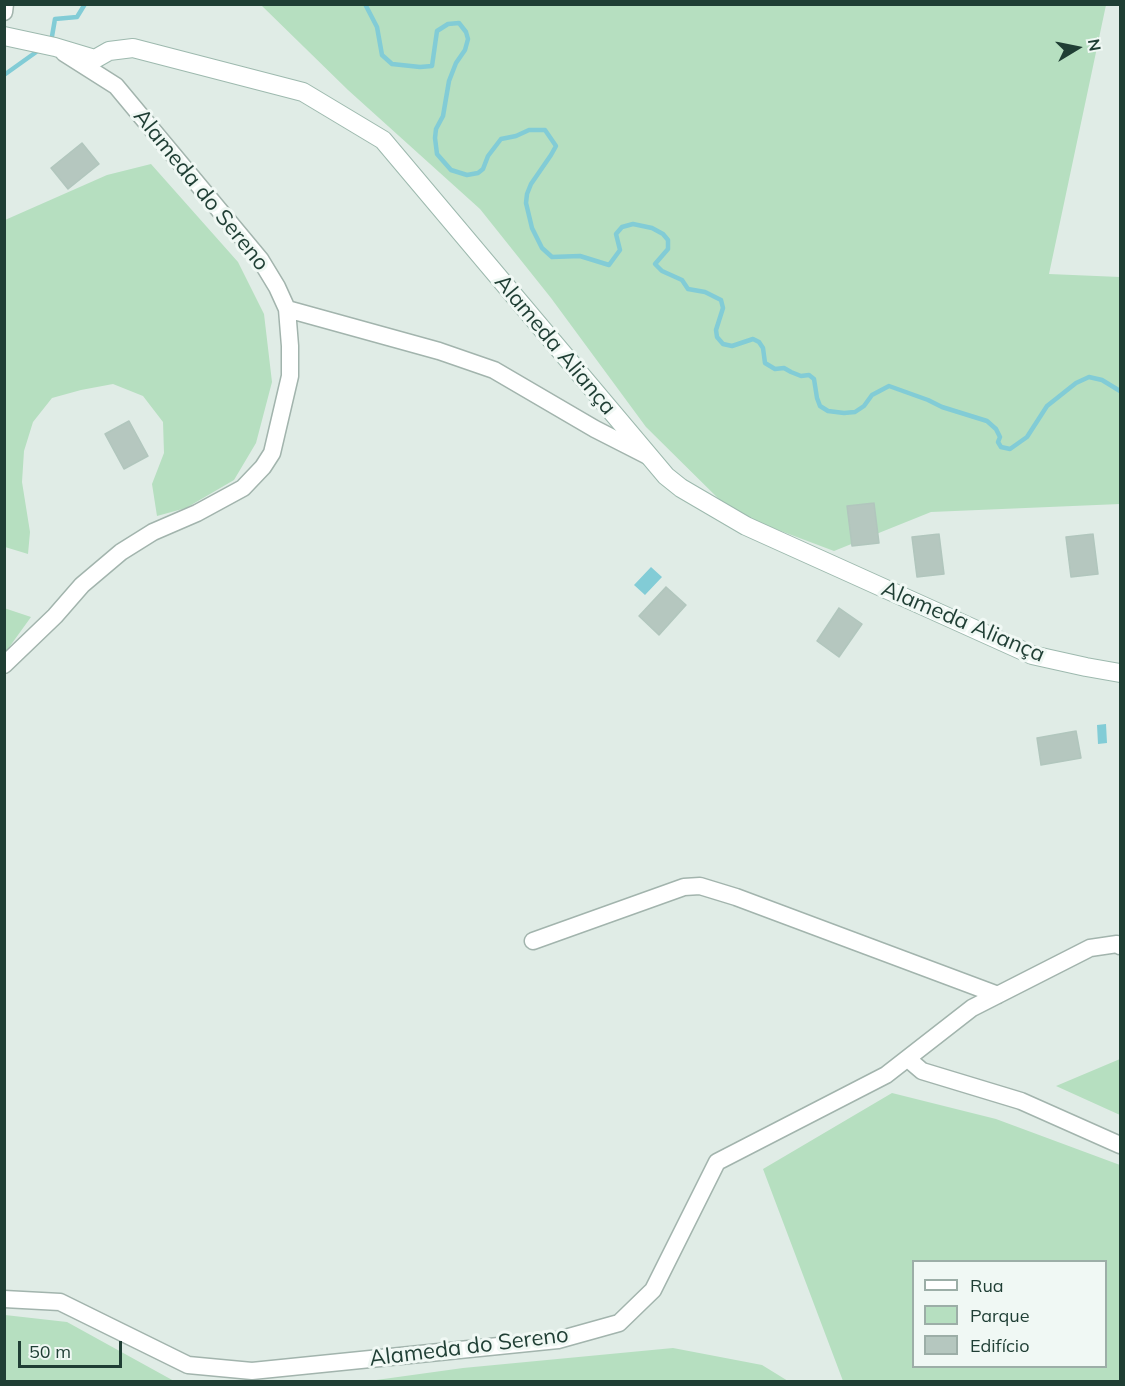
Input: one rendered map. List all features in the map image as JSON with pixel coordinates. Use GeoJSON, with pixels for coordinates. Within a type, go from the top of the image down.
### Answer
{"type":"FeatureCollection","features":[{"type":"Feature","properties":{"kind":"street"},"geometry":{"type":"LineString","coordinates":[[4,12],[5,4]]}},
{"type":"Feature","properties":{"kind":"street","name":"Alameda Aliança"},"geometry":{"type":"LineString","coordinates":[[11,37],[95,59],[109,51],[133,48],[303,92],[383,140],[648,456],[681,489],[746,526],[1032,655],[1120,673]]}},
{"type":"Feature","properties":{"kind":"street","name":"Alameda do Sereno"},"geometry":{"type":"LineString","coordinates":[[4,665],[55,616],[82,585],[122,552],[153,532],[197,513],[243,488],[263,467],[272,453],[290,376],[287,309],[260,259],[140,112],[116,86],[55,47]]}},
{"type":"Feature","properties":{"kind":"street"},"geometry":{"type":"LineString","coordinates":[[287,309],[439,351],[494,370],[595,429],[648,456]]}},
{"type":"Feature","properties":{"kind":"street"},"geometry":{"type":"LineString","coordinates":[[533,941],[684,887],[700,886],[736,897],[998,995]]}},
{"type":"Feature","properties":{"kind":"street","name":"Alameda do Sereno"},"geometry":{"type":"LineString","coordinates":[[4,1299],[60,1302],[188,1365],[252,1371],[558,1340],[620,1323],[653,1290],[717,1162],[886,1075],[972,1008],[1090,948],[1117,944],[1120,946]]}},
{"type":"Feature","properties":{"kind":"street"},"geometry":{"type":"LineString","coordinates":[[908,1059],[922,1071],[1021,1101],[1120,1145]]}},
{"type":"Feature","properties":{"kind":"green space"},"geometry":{"type":"Polygon","coordinates":[[[261,5],[1106,5],[1049,274],[1120,277],[1120,504],[931,512],[834,551],[733,513],[646,427],[551,298],[480,209],[348,90],[261,5]]]}},
{"type":"Feature","properties":{"kind":"green space"},"geometry":{"type":"Polygon","coordinates":[[[151,164],[238,262],[264,314],[272,382],[256,443],[234,480],[186,508],[157,516],[152,484],[164,453],[163,422],[143,396],[113,384],[52,398],[33,422],[24,451],[22,482],[30,532],[28,554],[5,547],[5,220],[107,175],[151,164]]]}},
{"type":"Feature","properties":{"kind":"green space"},"geometry":{"type":"Polygon","coordinates":[[[4,608],[31,617],[5,653],[4,653],[4,608]]]}},
{"type":"Feature","properties":{"kind":"green space"},"geometry":{"type":"Polygon","coordinates":[[[1120,1059],[1120,1115],[1056,1086],[1120,1059]]]}},
{"type":"Feature","properties":{"kind":"green space"},"geometry":{"type":"Polygon","coordinates":[[[892,1093],[996,1119],[1120,1165],[1120,1381],[843,1381],[763,1169],[892,1093]]]}},
{"type":"Feature","properties":{"kind":"green space"},"geometry":{"type":"Polygon","coordinates":[[[5,1315],[67,1322],[174,1381],[5,1381],[5,1315]]]}},
{"type":"Feature","properties":{"kind":"green space"},"geometry":{"type":"Polygon","coordinates":[[[673,1348],[762,1365],[788,1381],[369,1381],[463,1368],[673,1348]]]}},
{"type":"Feature","properties":{"kind":"water"},"geometry":{"type":"Polygon","coordinates":[[[651,567],[662,577],[645,595],[634,585],[651,567]]]}},
{"type":"Feature","properties":{"kind":"water"},"geometry":{"type":"Polygon","coordinates":[[[1106,724],[1107,743],[1098,744],[1097,725],[1106,724]]]}},
{"type":"Feature","properties":{"kind":"building"},"geometry":{"type":"Polygon","coordinates":[[[82,143],[99,164],[68,189],[51,168],[82,143]]]}},
{"type":"Feature","properties":{"kind":"building"},"geometry":{"type":"Polygon","coordinates":[[[129,421],[148,456],[124,469],[105,434],[129,421]]]}},
{"type":"Feature","properties":{"kind":"building"},"geometry":{"type":"Polygon","coordinates":[[[874,503],[879,543],[852,546],[847,506],[874,503]]]}},
{"type":"Feature","properties":{"kind":"building"},"geometry":{"type":"Polygon","coordinates":[[[939,534],[944,574],[917,577],[912,537],[939,534]]]}},
{"type":"Feature","properties":{"kind":"building"},"geometry":{"type":"Polygon","coordinates":[[[1093,534],[1098,574],[1071,577],[1066,537],[1093,534]]]}},
{"type":"Feature","properties":{"kind":"building"},"geometry":{"type":"Polygon","coordinates":[[[666,587],[686,605],[659,635],[639,616],[666,587]]]}},
{"type":"Feature","properties":{"kind":"building"},"geometry":{"type":"Polygon","coordinates":[[[839,608],[862,624],[839,657],[817,641],[839,608]]]}},
{"type":"Feature","properties":{"kind":"building"},"geometry":{"type":"Polygon","coordinates":[[[1076,731],[1081,758],[1041,765],[1037,738],[1076,731]]]}},
{"type":"Feature","properties":{"kind":"waterway"},"geometry":{"type":"LineString","coordinates":[[51,42],[55,19],[77,17],[85,4]]}},
{"type":"Feature","properties":{"kind":"waterway"},"geometry":{"type":"LineString","coordinates":[[365,4],[377,27],[382,55],[392,64],[432,66],[437,31],[448,24],[459,23],[466,32],[468,39],[465,50],[456,63],[449,81],[443,116],[436,129],[435,138],[437,154],[451,170],[467,175],[478,173],[483,169],[488,156],[501,139],[529,130],[545,130],[556,146],[531,184],[526,203],[532,228],[542,248],[552,257],[580,256],[609,265],[620,250],[616,234],[622,227],[633,224],[652,228],[663,234],[668,240],[668,249],[655,264],[662,271],[682,280],[688,289],[705,292],[721,300],[723,308],[716,330],[717,337],[723,344],[732,346],[753,339],[759,342],[763,348],[765,363],[775,369],[784,368],[801,376],[809,375],[814,379],[820,406],[828,411],[855,412],[864,406],[872,395],[889,386],[942,407],[987,421],[996,429],[1001,447],[1010,449],[1027,437],[1047,406],[1076,383],[1089,377],[1102,380],[1120,391]]}},
{"type":"Feature","properties":{"kind":"waterway"},"geometry":{"type":"LineString","coordinates":[[4,75],[39,50]]}}]}
